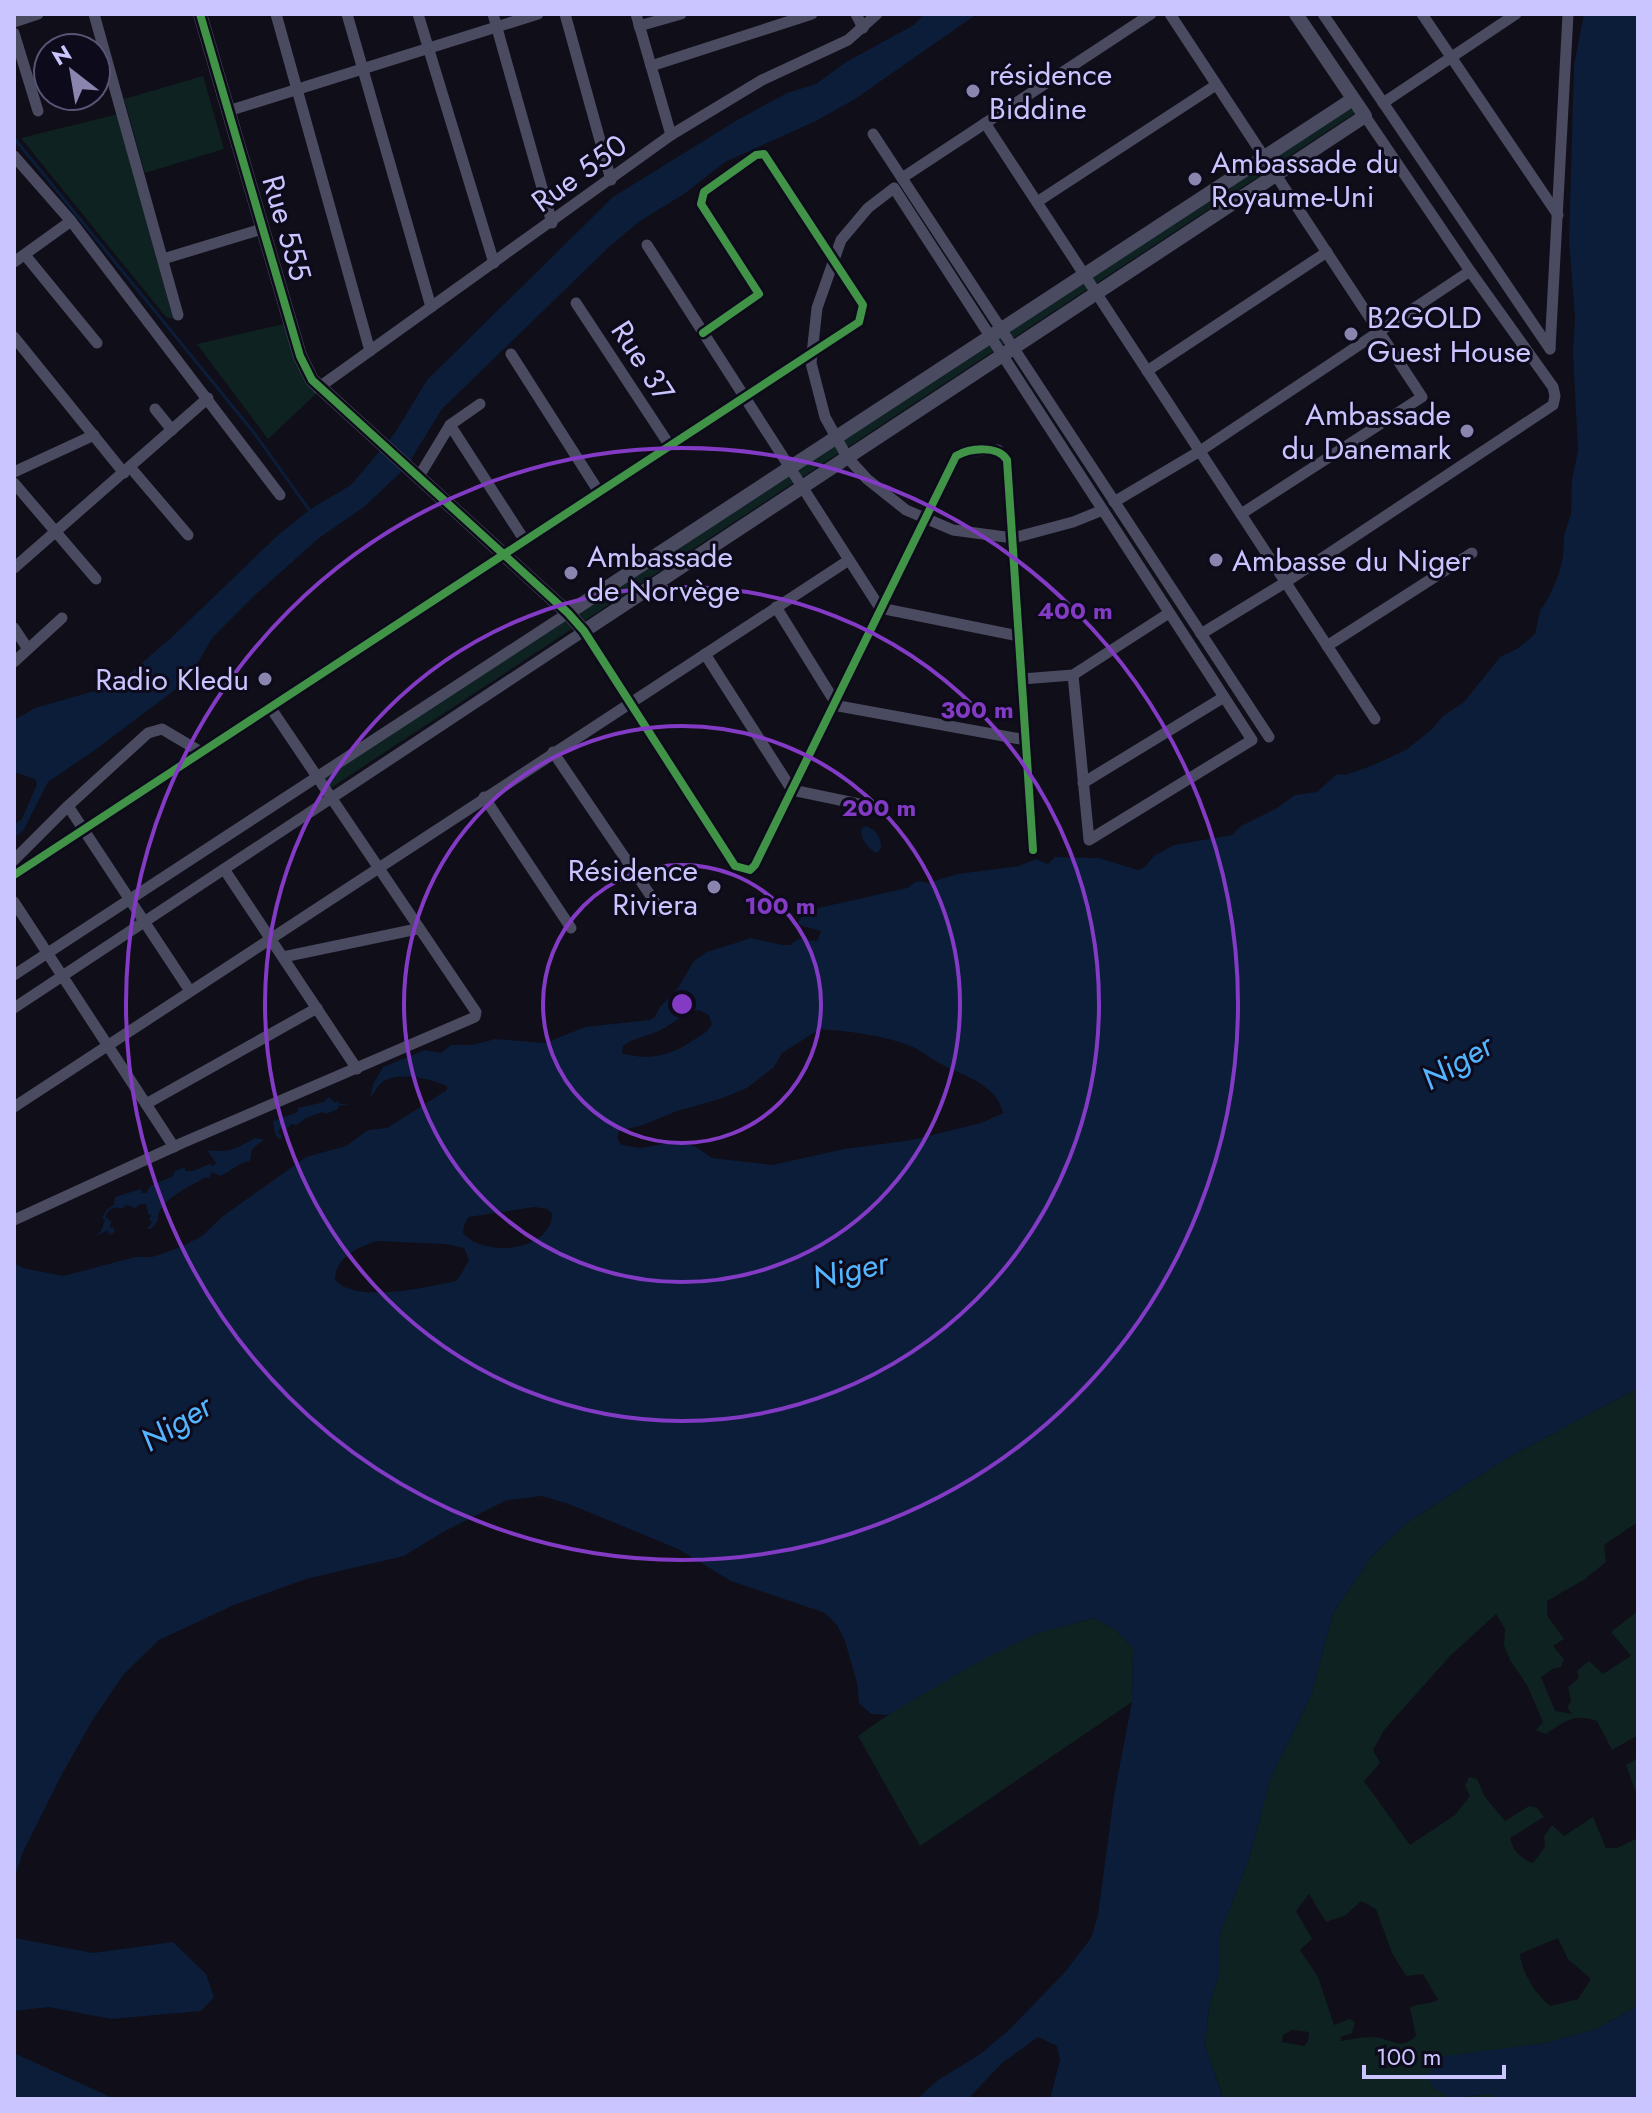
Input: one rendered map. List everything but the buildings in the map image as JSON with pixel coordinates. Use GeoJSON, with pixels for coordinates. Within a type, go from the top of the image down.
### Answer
{"type":"FeatureCollection","features":[{"type":"Feature","properties":{"kind":"street"},"geometry":{"type":"LineString","coordinates":[[14,22],[38,14]]}},
{"type":"Feature","properties":{"kind":"street"},"geometry":{"type":"LineString","coordinates":[[94,14],[178,315]]}},
{"type":"Feature","properties":{"kind":"street","name":"Rue 555"},"geometry":{"type":"LineString","coordinates":[[200,14],[300,356],[318,388],[568,613],[584,631]]}},
{"type":"Feature","properties":{"kind":"street"},"geometry":{"type":"LineString","coordinates":[[276,14],[370,351]]}},
{"type":"Feature","properties":{"kind":"street"},"geometry":{"type":"LineString","coordinates":[[347,14],[431,307]]}},
{"type":"Feature","properties":{"kind":"street"},"geometry":{"type":"LineString","coordinates":[[418,14],[494,263]]}},
{"type":"Feature","properties":{"kind":"street"},"geometry":{"type":"LineString","coordinates":[[493,14],[552,223]]}},
{"type":"Feature","properties":{"kind":"street"},"geometry":{"type":"LineString","coordinates":[[228,111],[538,14]]}},
{"type":"Feature","properties":{"kind":"street"},"geometry":{"type":"LineString","coordinates":[[565,14],[611,180]]}},
{"type":"Feature","properties":{"kind":"street"},"geometry":{"type":"LineString","coordinates":[[636,14],[671,135]]}},
{"type":"Feature","properties":{"kind":"street"},"geometry":{"type":"LineString","coordinates":[[639,26],[681,14]]}},
{"type":"Feature","properties":{"kind":"street"},"geometry":{"type":"LineString","coordinates":[[651,66],[812,14]]}},
{"type":"Feature","properties":{"kind":"street"},"geometry":{"type":"LineString","coordinates":[[856,14],[863,28]]}},
{"type":"Feature","properties":{"kind":"street","name":"Rue 550"},"geometry":{"type":"LineString","coordinates":[[318,388],[671,135],[762,80],[848,40],[877,14]]}},
{"type":"Feature","properties":{"kind":"street"},"geometry":{"type":"LineString","coordinates":[[902,178],[1151,14]]}},
{"type":"Feature","properties":{"kind":"street"},"geometry":{"type":"LineString","coordinates":[[1170,14],[1422,397],[1241,514]]}},
{"type":"Feature","properties":{"kind":"street"},"geometry":{"type":"LineString","coordinates":[[1201,634],[1286,582],[1553,405],[1555,396],[1553,387],[1470,271],[1296,14]]}},
{"type":"Feature","properties":{"kind":"street"},"geometry":{"type":"LineString","coordinates":[[1323,14],[1550,349],[1568,14]]}},
{"type":"Feature","properties":{"kind":"street"},"geometry":{"type":"LineString","coordinates":[[1422,14],[1558,215]]}},
{"type":"Feature","properties":{"kind":"street"},"geometry":{"type":"LineString","coordinates":[[1383,103],[1516,14]]}},
{"type":"Feature","properties":{"kind":"street"},"geometry":{"type":"LineString","coordinates":[[14,33],[32,92]]}},
{"type":"Feature","properties":{"kind":"street"},"geometry":{"type":"LineString","coordinates":[[1037,202],[1216,85]]}},
{"type":"Feature","properties":{"kind":"street"},"geometry":{"type":"LineString","coordinates":[[14,975],[1353,99]]}},
{"type":"Feature","properties":{"kind":"street"},"geometry":{"type":"LineString","coordinates":[[14,1008],[1365,116]]}},
{"type":"Feature","properties":{"kind":"street"},"geometry":{"type":"LineString","coordinates":[[985,123],[1375,719]]}},
{"type":"Feature","properties":{"kind":"street"},"geometry":{"type":"LineString","coordinates":[[873,134],[996,333]]}},
{"type":"Feature","properties":{"kind":"street"},"geometry":{"type":"LineString","coordinates":[[14,875],[859,322],[863,305],[764,154],[756,155],[704,192],[701,198],[701,204],[759,294],[703,333]]}},
{"type":"Feature","properties":{"kind":"street"},"geometry":{"type":"LineString","coordinates":[[14,156],[71,221],[280,495]]}},
{"type":"Feature","properties":{"kind":"street"},"geometry":{"type":"LineString","coordinates":[[1103,510],[1073,522],[1013,538],[953,530],[906,510],[867,479],[847,457],[825,417],[811,363],[817,308],[841,240],[868,208],[894,188],[1114,502],[1269,737]]}},
{"type":"Feature","properties":{"kind":"street"},"geometry":{"type":"LineString","coordinates":[[14,262],[71,221]]}},
{"type":"Feature","properties":{"kind":"street"},"geometry":{"type":"LineString","coordinates":[[163,259],[262,229]]}},
{"type":"Feature","properties":{"kind":"street"},"geometry":{"type":"LineString","coordinates":[[647,245],[880,608],[1019,636]]}},
{"type":"Feature","properties":{"kind":"street"},"geometry":{"type":"LineString","coordinates":[[1147,371],[1327,252]]}},
{"type":"Feature","properties":{"kind":"street"},"geometry":{"type":"LineString","coordinates":[[25,255],[97,343]]}},
{"type":"Feature","properties":{"kind":"street"},"geometry":{"type":"LineString","coordinates":[[1114,502],[1200,451],[1470,271]]}},
{"type":"Feature","properties":{"kind":"street","name":"Rue 37"},"geometry":{"type":"LineString","coordinates":[[576,303],[670,446]]}},
{"type":"Feature","properties":{"kind":"street"},"geometry":{"type":"LineString","coordinates":[[14,337],[94,435],[188,535]]}},
{"type":"Feature","properties":{"kind":"street"},"geometry":{"type":"LineString","coordinates":[[1008,351],[1103,510],[1252,740],[1089,840],[1073,675]]}},
{"type":"Feature","properties":{"kind":"street"},"geometry":{"type":"LineString","coordinates":[[511,354],[599,492]]}},
{"type":"Feature","properties":{"kind":"street"},"geometry":{"type":"LineString","coordinates":[[14,568],[208,398]]}},
{"type":"Feature","properties":{"kind":"street"},"geometry":{"type":"LineString","coordinates":[[413,473],[450,425],[480,404]]}},
{"type":"Feature","properties":{"kind":"street"},"geometry":{"type":"LineString","coordinates":[[155,409],[172,430]]}},
{"type":"Feature","properties":{"kind":"street"},"geometry":{"type":"LineString","coordinates":[[450,425],[525,541]]}},
{"type":"Feature","properties":{"kind":"street"},"geometry":{"type":"LineString","coordinates":[[14,472],[94,435]]}},
{"type":"Feature","properties":{"kind":"street"},"geometry":{"type":"LineString","coordinates":[[584,631],[735,866],[750,870],[956,456],[965,451],[998,450],[1007,460],[1033,850]]}},
{"type":"Feature","properties":{"kind":"street"},"geometry":{"type":"LineString","coordinates":[[14,483],[96,579]]}},
{"type":"Feature","properties":{"kind":"street"},"geometry":{"type":"LineString","coordinates":[[1327,646],[1472,553]]}},
{"type":"Feature","properties":{"kind":"street"},"geometry":{"type":"LineString","coordinates":[[14,1107],[849,560]]}},
{"type":"Feature","properties":{"kind":"street"},"geometry":{"type":"LineString","coordinates":[[776,607],[834,703],[1026,740]]}},
{"type":"Feature","properties":{"kind":"street"},"geometry":{"type":"LineString","coordinates":[[1022,679],[1073,675],[1169,613]]}},
{"type":"Feature","properties":{"kind":"street"},"geometry":{"type":"LineString","coordinates":[[14,662],[62,618]]}},
{"type":"Feature","properties":{"kind":"street"},"geometry":{"type":"LineString","coordinates":[[14,628],[28,649]]}},
{"type":"Feature","properties":{"kind":"street"},"geometry":{"type":"LineString","coordinates":[[705,654],[792,790],[878,808]]}},
{"type":"Feature","properties":{"kind":"street"},"geometry":{"type":"LineString","coordinates":[[1083,783],[1224,697]]}},
{"type":"Feature","properties":{"kind":"street"},"geometry":{"type":"LineString","coordinates":[[14,1220],[475,1017],[476,1012],[417,929],[270,707]]}},
{"type":"Feature","properties":{"kind":"street"},"geometry":{"type":"LineString","coordinates":[[14,860],[142,737],[154,730],[162,729],[201,752]]}},
{"type":"Feature","properties":{"kind":"street"},"geometry":{"type":"LineString","coordinates":[[553,752],[661,911]]}},
{"type":"Feature","properties":{"kind":"street"},"geometry":{"type":"LineString","coordinates":[[484,797],[571,928]]}},
{"type":"Feature","properties":{"kind":"street"},"geometry":{"type":"LineString","coordinates":[[68,806],[190,991]]}},
{"type":"Feature","properties":{"kind":"street"},"geometry":{"type":"LineString","coordinates":[[224,869],[357,1069]]}},
{"type":"Feature","properties":{"kind":"street"},"geometry":{"type":"LineString","coordinates":[[14,902],[174,1147]]}},
{"type":"Feature","properties":{"kind":"street"},"geometry":{"type":"LineString","coordinates":[[283,957],[417,929]]}},
{"type":"Feature","properties":{"kind":"street"},"geometry":{"type":"LineString","coordinates":[[146,1104],[317,1008]]}},
{"type":"Feature","properties":{"kind":"green space"},"geometry":{"type":"Polygon","coordinates":[[[203,76],[224,149],[145,173],[124,99],[203,76]]]}},
{"type":"Feature","properties":{"kind":"green space"},"geometry":{"type":"Polygon","coordinates":[[[1350,108],[1355,113],[326,791],[319,780],[1350,108]]]}},
{"type":"Feature","properties":{"kind":"green space"},"geometry":{"type":"Polygon","coordinates":[[[118,114],[173,319],[166,317],[21,138],[118,114]]]}},
{"type":"Feature","properties":{"kind":"green space"},"geometry":{"type":"Polygon","coordinates":[[[283,324],[318,392],[268,439],[197,344],[283,324]]]}},
{"type":"Feature","properties":{"kind":"green space"},"geometry":{"type":"Polygon","coordinates":[[[1638,1388],[1638,1522],[1604,1545],[1606,1562],[1585,1579],[1547,1601],[1547,1615],[1564,1639],[1553,1646],[1564,1659],[1561,1667],[1541,1677],[1555,1711],[1572,1714],[1567,1707],[1571,1701],[1568,1687],[1579,1678],[1577,1671],[1589,1661],[1603,1674],[1631,1656],[1611,1632],[1638,1611],[1638,1735],[1612,1750],[1597,1721],[1582,1718],[1570,1720],[1546,1734],[1536,1730],[1543,1722],[1527,1685],[1510,1660],[1504,1645],[1505,1629],[1496,1614],[1450,1656],[1384,1730],[1373,1750],[1380,1763],[1364,1781],[1410,1845],[1455,1815],[1470,1796],[1465,1786],[1469,1777],[1477,1779],[1485,1797],[1505,1821],[1529,1806],[1537,1808],[1544,1817],[1510,1838],[1518,1854],[1533,1863],[1545,1847],[1544,1836],[1552,1825],[1564,1836],[1593,1817],[1606,1848],[1617,1848],[1638,1838],[1638,2006],[1596,2029],[1546,2043],[1506,2049],[1451,2098],[1490,2094],[1498,2099],[1220,2099],[1222,2094],[1205,2046],[1209,2006],[1220,1972],[1220,1934],[1249,1859],[1271,1777],[1311,1696],[1333,1613],[1372,1556],[1408,1522],[1507,1458],[1638,1388]],[[1309,1894],[1296,1911],[1312,1939],[1300,1950],[1318,1977],[1334,2025],[1350,2019],[1355,2022],[1352,2033],[1341,2037],[1340,2041],[1371,2037],[1398,2043],[1411,2040],[1416,2036],[1410,2008],[1438,2000],[1423,1974],[1406,1976],[1392,1953],[1376,1909],[1361,1901],[1346,1915],[1326,1922],[1309,1894]],[[1558,1938],[1520,1954],[1530,1982],[1550,2006],[1578,1999],[1591,1979],[1568,1959],[1558,1938]],[[1292,2030],[1283,2035],[1282,2042],[1304,2046],[1309,2032],[1292,2030]]]}},
{"type":"Feature","properties":{"kind":"green space"},"geometry":{"type":"Polygon","coordinates":[[[1095,1618],[1116,1630],[1133,1648],[1132,1702],[920,1846],[858,1736],[921,1694],[990,1655],[1035,1634],[1095,1618]]]}},
{"type":"Feature","properties":{"kind":"green space"},"geometry":{"type":"Polygon","coordinates":[[[1638,1758],[1638,1798],[1626,1765],[1638,1758]]]}},
{"type":"Feature","properties":{"kind":"water"},"geometry":{"type":"Polygon","coordinates":[[[924,14],[977,14],[855,99],[816,121],[725,162],[684,194],[640,221],[610,246],[442,409],[399,474],[364,507],[319,538],[212,638],[188,680],[48,782],[23,831],[14,837],[14,825],[22,819],[37,784],[35,779],[14,772],[14,720],[35,708],[98,690],[128,675],[278,535],[312,508],[351,485],[395,433],[427,380],[613,197],[739,119],[787,93],[816,84],[846,62],[914,25],[924,14]]]}},
{"type":"Feature","properties":{"kind":"water","name":"Niger"},"geometry":{"type":"Polygon","coordinates":[[[1584,14],[1638,14],[1638,1388],[1507,1458],[1408,1522],[1372,1556],[1333,1613],[1311,1696],[1271,1777],[1249,1859],[1220,1934],[1220,1972],[1209,2006],[1205,2046],[1222,2095],[1220,2099],[1050,2099],[1060,2060],[1057,2046],[1038,2037],[1002,2063],[968,2099],[917,2099],[938,2080],[979,2055],[1010,2029],[1065,1972],[1091,1938],[1098,1915],[1114,1795],[1132,1702],[1133,1648],[1116,1630],[1094,1618],[1035,1634],[980,1661],[888,1715],[871,1714],[859,1703],[857,1683],[845,1641],[837,1625],[825,1613],[731,1581],[678,1549],[542,1496],[507,1500],[443,1532],[404,1556],[306,1579],[234,1605],[159,1640],[123,1675],[92,1721],[23,1852],[14,1879],[14,1263],[23,1268],[63,1276],[135,1257],[152,1257],[181,1247],[202,1236],[223,1216],[306,1157],[346,1146],[368,1130],[387,1128],[447,1090],[447,1086],[432,1081],[397,1077],[382,1082],[370,1098],[373,1084],[383,1067],[425,1050],[441,1053],[451,1045],[472,1045],[495,1039],[545,1043],[585,1027],[649,1020],[655,1017],[678,988],[694,961],[707,952],[751,938],[782,945],[790,945],[798,939],[817,941],[821,931],[798,922],[818,908],[907,888],[917,881],[928,883],[957,874],[1019,866],[1036,859],[1048,864],[1055,857],[1099,858],[1138,870],[1174,845],[1232,835],[1241,826],[1295,795],[1317,792],[1337,774],[1345,775],[1371,766],[1406,750],[1443,716],[1464,702],[1500,657],[1517,649],[1535,634],[1540,611],[1558,576],[1563,557],[1578,451],[1573,354],[1575,317],[1569,242],[1574,65],[1584,14]],[[699,1010],[659,1031],[627,1043],[622,1053],[649,1057],[684,1046],[712,1024],[709,1015],[699,1010]],[[820,1029],[782,1053],[774,1067],[747,1088],[619,1131],[617,1138],[621,1145],[641,1148],[680,1141],[712,1158],[772,1165],[844,1149],[912,1140],[981,1123],[1003,1113],[994,1095],[979,1083],[917,1049],[882,1037],[820,1029]],[[534,1207],[469,1217],[463,1233],[485,1246],[500,1248],[529,1243],[541,1236],[549,1226],[552,1213],[534,1207]],[[376,1241],[343,1260],[335,1280],[359,1291],[391,1292],[453,1282],[469,1260],[464,1248],[445,1244],[376,1241]]]}},
{"type":"Feature","properties":{"kind":"water"},"geometry":{"type":"Polygon","coordinates":[[[865,826],[879,837],[881,848],[877,853],[864,841],[861,830],[865,826]]]}},
{"type":"Feature","properties":{"kind":"water"},"geometry":{"type":"Polygon","coordinates":[[[329,1097],[335,1103],[350,1104],[306,1118],[297,1125],[282,1127],[278,1132],[282,1136],[280,1140],[275,1134],[273,1121],[298,1112],[298,1108],[324,1102],[329,1097]]]}},
{"type":"Feature","properties":{"kind":"water"},"geometry":{"type":"Polygon","coordinates":[[[255,1138],[264,1140],[252,1149],[250,1161],[221,1176],[211,1172],[209,1179],[206,1177],[175,1195],[162,1207],[158,1221],[151,1229],[147,1229],[152,1222],[146,1204],[136,1208],[127,1205],[109,1210],[105,1217],[111,1221],[110,1228],[114,1227],[114,1233],[109,1235],[108,1230],[94,1237],[101,1231],[105,1220],[102,1218],[107,1209],[114,1205],[115,1197],[141,1189],[142,1193],[146,1193],[150,1186],[185,1167],[185,1171],[193,1171],[209,1164],[213,1166],[216,1163],[207,1150],[232,1149],[255,1138]]]}},
{"type":"Feature","properties":{"kind":"water"},"geometry":{"type":"Polygon","coordinates":[[[14,1933],[15,1938],[93,1953],[173,1942],[206,1974],[214,1997],[201,2011],[111,2019],[49,2007],[14,2011],[14,1933]]]}},
{"type":"Feature","properties":{"kind":"water"},"geometry":{"type":"Polygon","coordinates":[[[1638,2006],[1638,2099],[1498,2099],[1490,2094],[1451,2098],[1432,2087],[1428,2074],[1445,2056],[1546,2043],[1596,2029],[1638,2006]]]}},
{"type":"Feature","properties":{"kind":"water"},"geometry":{"type":"Polygon","coordinates":[[[14,2053],[115,2099],[14,2099],[14,2053]]]}},
{"type":"Feature","properties":{"kind":"waterway"},"geometry":{"type":"LineString","coordinates":[[14,138],[255,434],[310,511]]}},
{"type":"Feature","properties":{"kind":"cycle path"},"geometry":{"type":"LineString","coordinates":[[200,14],[300,356],[312,380],[584,631],[735,866],[750,870],[755,865],[956,456],[983,449],[1003,455],[1007,460],[1033,850]]}},
{"type":"Feature","properties":{"kind":"cycle path"},"geometry":{"type":"LineString","coordinates":[[14,875],[859,322],[863,305],[764,154],[756,155],[704,192],[701,204],[759,294],[703,333]]}},
{"type":"Feature","properties":{"kind":"place","name":"résidence Biddine"},"geometry":{"type":"Point","coordinates":[973,91]}},
{"type":"Feature","properties":{"kind":"place","name":"Ambassade du Royaume-Uni"},"geometry":{"type":"Point","coordinates":[1195,179]}},
{"type":"Feature","properties":{"kind":"place","name":"B2GOLD Guest House"},"geometry":{"type":"Point","coordinates":[1351,334]}},
{"type":"Feature","properties":{"kind":"place","name":"Ambassade du Danemark"},"geometry":{"type":"Point","coordinates":[1467,431]}},
{"type":"Feature","properties":{"kind":"place","name":"Ambasse du Niger"},"geometry":{"type":"Point","coordinates":[1216,560]}},
{"type":"Feature","properties":{"kind":"place","name":"Ambassade de Norvège"},"geometry":{"type":"Point","coordinates":[571,573]}},
{"type":"Feature","properties":{"kind":"place","name":"Radio Kledu"},"geometry":{"type":"Point","coordinates":[265,679]}},
{"type":"Feature","properties":{"kind":"place","name":"Résidence Riviera"},"geometry":{"type":"Point","coordinates":[714,887]}}]}
